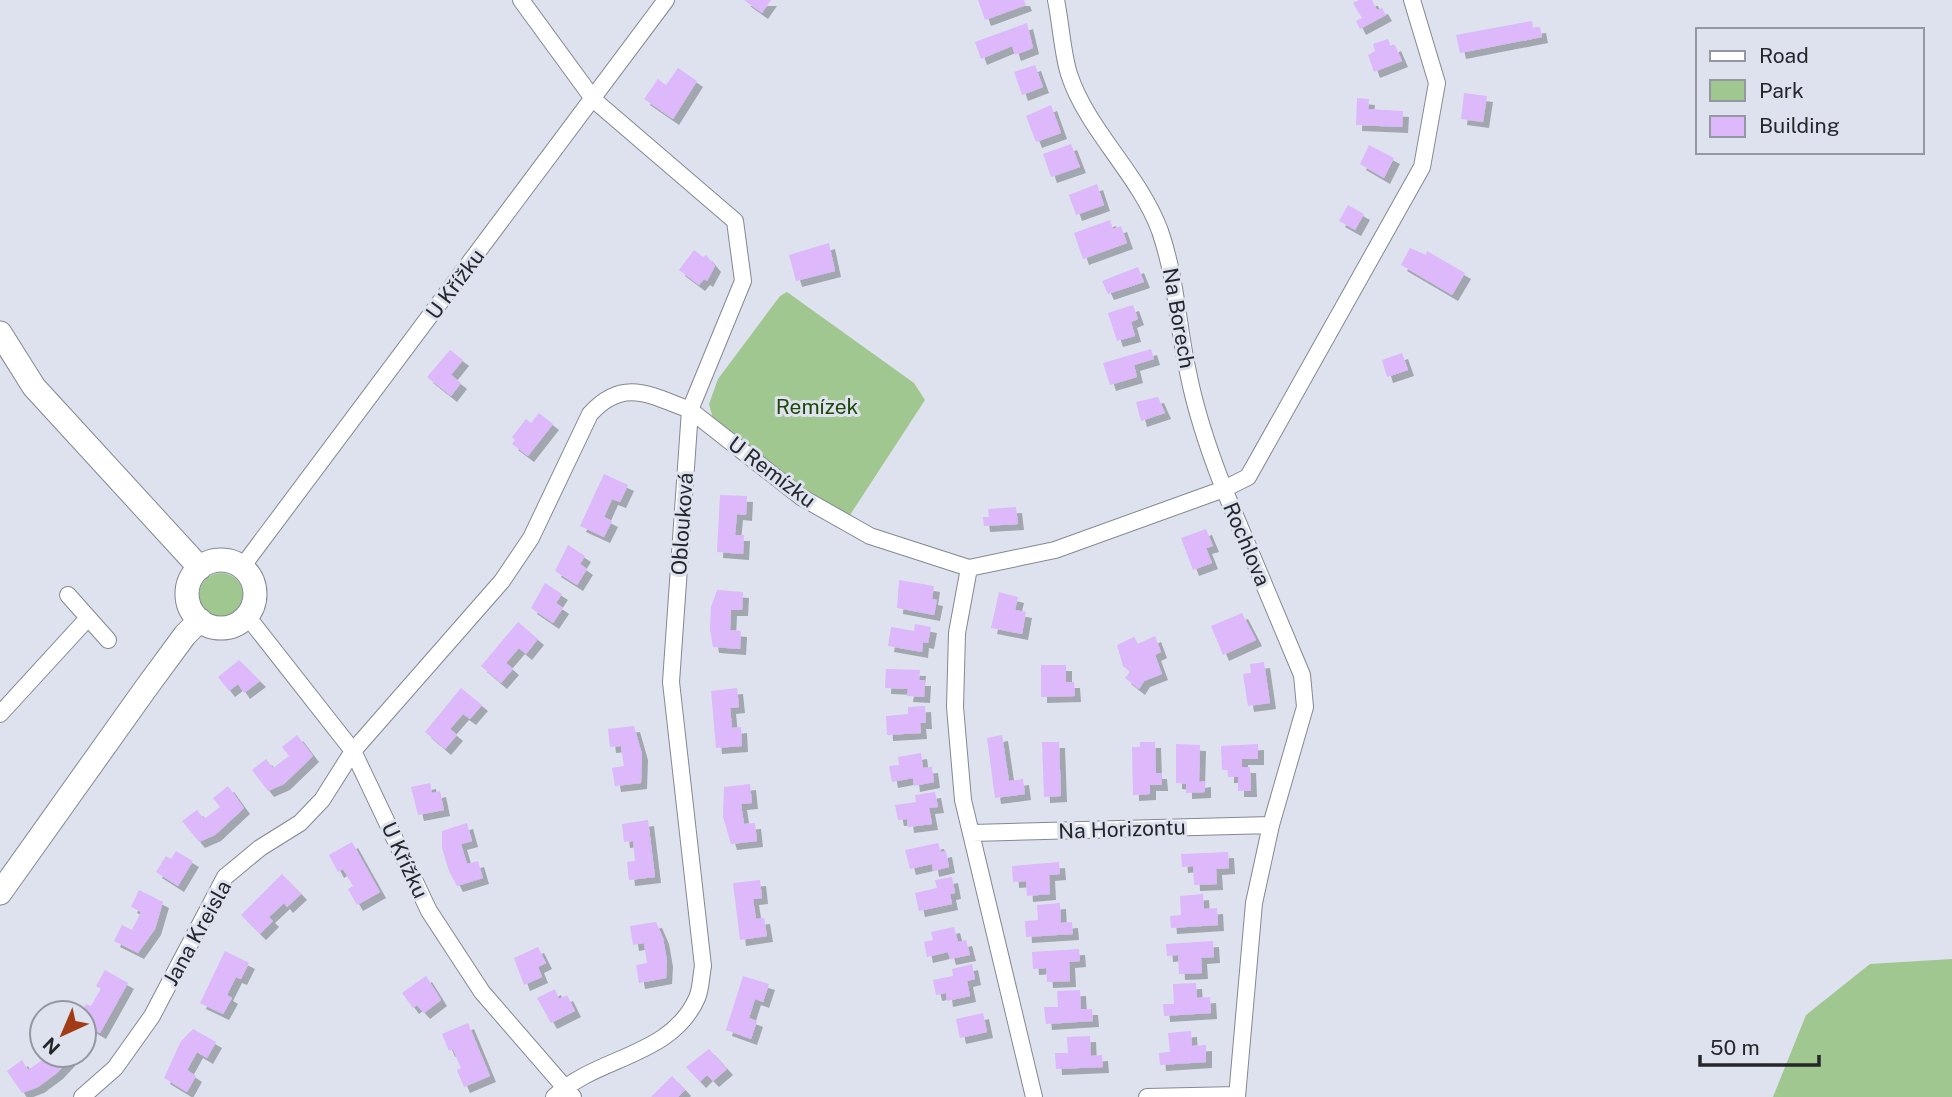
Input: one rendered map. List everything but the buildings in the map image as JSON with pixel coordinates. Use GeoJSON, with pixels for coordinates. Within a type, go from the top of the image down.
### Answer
{"type":"FeatureCollection","features":[{"type":"Feature","properties":{"kind":"street"},"geometry":{"type":"LineString","coordinates":[[353,751],[502,581],[531,538],[590,414],[603,399],[624,391],[642,392],[690,410],[743,281],[735,221],[594,100],[521,0]]}},
{"type":"Feature","properties":{"kind":"street","name":"U Křížku"},"geometry":{"type":"LineString","coordinates":[[242,567],[594,100],[666,0]]}},
{"type":"Feature","properties":{"kind":"street","name":"Na Borech"},"geometry":{"type":"LineString","coordinates":[[1056,0],[1069,74],[1087,109],[1132,175],[1158,227],[1169,259],[1187,370],[1204,436],[1224,489]]}},
{"type":"Feature","properties":{"kind":"street","name":"Rochlova"},"geometry":{"type":"LineString","coordinates":[[1237,1096],[1254,903],[1271,825],[1305,707],[1302,675],[1224,489],[1248,477],[1422,167],[1437,83],[1412,0]]}},
{"type":"Feature","properties":{"kind":"street"},"geometry":{"type":"LineString","coordinates":[[0,333],[34,387],[200,568]]}},
{"type":"Feature","properties":{"kind":"street","name":"U Remízku"},"geometry":{"type":"LineString","coordinates":[[690,410],[801,497],[870,536],[969,568],[1055,550],[1224,489]]}},
{"type":"Feature","properties":{"kind":"street","name":"Oblouková"},"geometry":{"type":"LineString","coordinates":[[564,1094],[661,1041],[682,1022],[698,996],[703,966],[701,930],[671,682],[690,410]]}},
{"type":"Feature","properties":{"kind":"street"},"geometry":{"type":"LineString","coordinates":[[220,560],[242,567],[249,575],[255,596],[247,616],[225,628],[200,620],[189,604],[187,594],[193,575],[200,568],[220,560]]}},
{"type":"Feature","properties":{"kind":"street"},"geometry":{"type":"LineString","coordinates":[[969,568],[957,633],[955,707],[963,800],[1034,1097]]}},
{"type":"Feature","properties":{"kind":"street"},"geometry":{"type":"LineString","coordinates":[[68,595],[108,640]]}},
{"type":"Feature","properties":{"kind":"street","name":"U Křížku"},"geometry":{"type":"LineString","coordinates":[[247,616],[353,751],[429,911],[482,992],[564,1094]]}},
{"type":"Feature","properties":{"kind":"street"},"geometry":{"type":"LineString","coordinates":[[0,714],[88,618]]}},
{"type":"Feature","properties":{"kind":"street"},"geometry":{"type":"LineString","coordinates":[[0,893],[162,667],[200,620]]}},
{"type":"Feature","properties":{"kind":"street","name":"Jana Kreisla"},"geometry":{"type":"LineString","coordinates":[[82,1097],[115,1068],[152,1016],[225,877],[260,848],[300,823],[322,800],[353,751]]}},
{"type":"Feature","properties":{"kind":"street","name":"Na Horizontu"},"geometry":{"type":"LineString","coordinates":[[972,833],[1271,825]]}},
{"type":"Feature","properties":{"kind":"street"},"geometry":{"type":"LineString","coordinates":[[1147,1097],[1237,1096]]}},
{"type":"Feature","properties":{"kind":"green space","name":"Remízek"},"geometry":{"type":"Polygon","coordinates":[[[787,292],[914,383],[925,400],[850,515],[841,519],[715,426],[709,404],[718,379],[780,296],[787,292]]]}},
{"type":"Feature","properties":{"kind":"green space"},"geometry":{"type":"Polygon","coordinates":[[[221,573],[236,580],[243,595],[236,610],[221,617],[206,610],[199,595],[206,580],[221,573]]]}},
{"type":"Feature","properties":{"kind":"green space"},"geometry":{"type":"Polygon","coordinates":[[[1952,959],[1952,1097],[1773,1097],[1806,1015],[1870,964],[1952,959]]]}}]}
